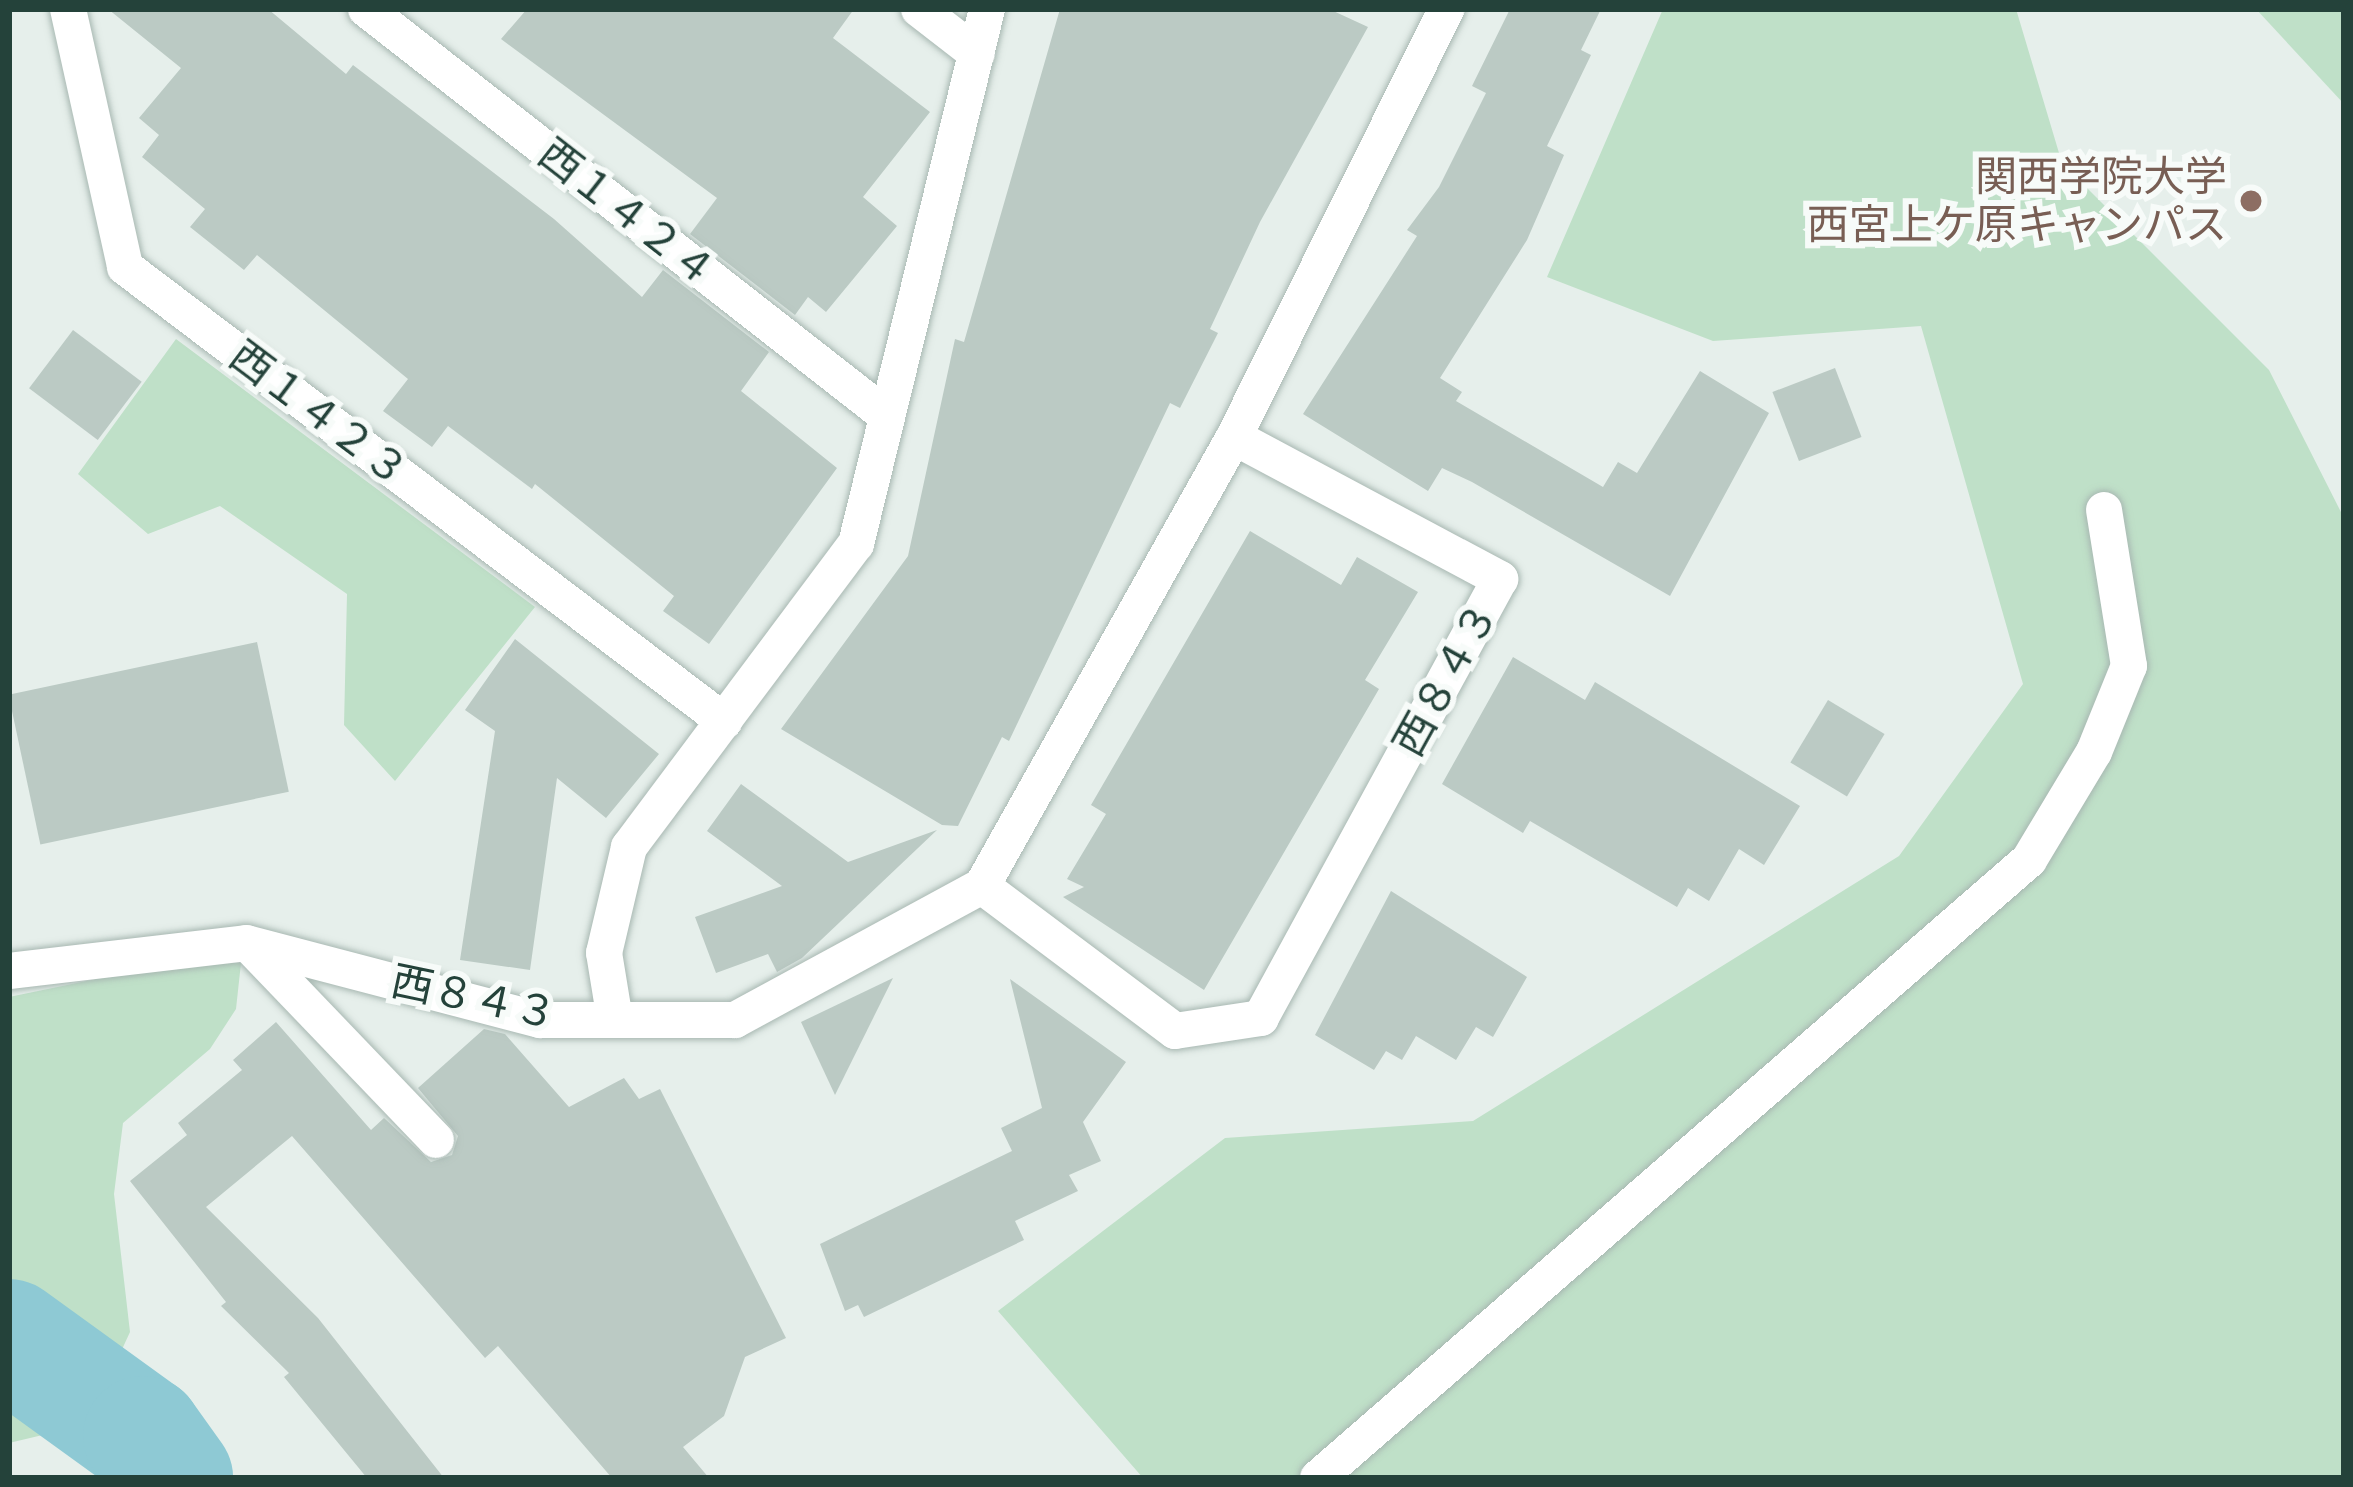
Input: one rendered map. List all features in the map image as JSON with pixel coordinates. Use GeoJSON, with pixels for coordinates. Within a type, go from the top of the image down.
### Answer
{"type":"FeatureCollection","features":[{"type":"Feature","properties":{"kind":"street","name":"西１４２３"},"geometry":{"type":"LineString","coordinates":[[68,9],[125,266],[724,721]]}},
{"type":"Feature","properties":{"kind":"street","name":"西１４２４"},"geometry":{"type":"LineString","coordinates":[[366,9],[887,416]]}},
{"type":"Feature","properties":{"kind":"street"},"geometry":{"type":"LineString","coordinates":[[919,9],[977,54]]}},
{"type":"Feature","properties":{"kind":"street"},"geometry":{"type":"LineString","coordinates":[[615,1020],[604,952],[629,847],[856,544],[987,9]]}},
{"type":"Feature","properties":{"kind":"street"},"geometry":{"type":"LineString","coordinates":[[982,886],[1234,437],[1446,9]]}},
{"type":"Feature","properties":{"kind":"street","name":"西８４３"},"geometry":{"type":"LineString","coordinates":[[9,971],[246,943],[540,1020],[735,1020],[982,886],[1175,1031],[1262,1018],[1500,579],[1234,437]]}},
{"type":"Feature","properties":{"kind":"street"},"geometry":{"type":"LineString","coordinates":[[1318,1478],[2029,860],[2094,752],[2128,665],[2104,510]]}},
{"type":"Feature","properties":{"kind":"street"},"geometry":{"type":"LineString","coordinates":[[246,943],[436,1140]]}},
{"type":"Feature","properties":{"kind":"green space"},"geometry":{"type":"Polygon","coordinates":[[[1663,9],[2016,9],[2062,163],[2269,370],[2344,518],[2344,1478],[1143,1478],[998,1311],[1225,1138],[1473,1121],[1899,856],[2023,684],[1921,326],[1713,341],[1547,277],[1663,9]]]}},
{"type":"Feature","properties":{"kind":"green space"},"geometry":{"type":"Polygon","coordinates":[[[2256,9],[2344,9],[2344,104],[2256,9]]]}},
{"type":"Feature","properties":{"kind":"green space"},"geometry":{"type":"Polygon","coordinates":[[[176,339],[535,607],[395,781],[344,725],[347,594],[220,506],[148,534],[78,474],[176,339]]]}},
{"type":"Feature","properties":{"kind":"green space"},"geometry":{"type":"Polygon","coordinates":[[[198,958],[241,963],[236,1009],[210,1049],[123,1123],[114,1194],[130,1332],[101,1395],[68,1429],[9,1443],[9,997],[198,958]]]}},
{"type":"Feature","properties":{"kind":"building"},"geometry":{"type":"Polygon","coordinates":[[[108,9],[268,9],[346,74],[353,65],[554,219],[642,297],[663,270],[769,352],[741,391],[837,468],[709,644],[663,611],[674,596],[535,484],[532,489],[448,426],[432,447],[383,411],[408,379],[257,255],[244,270],[190,227],[205,209],[142,157],[159,135],[139,118],[181,68],[108,9]]]}},
{"type":"Feature","properties":{"kind":"building"},"geometry":{"type":"Polygon","coordinates":[[[527,9],[854,9],[833,38],[930,112],[863,197],[897,226],[826,312],[808,297],[795,315],[690,234],[717,198],[501,39],[527,9]]]}},
{"type":"Feature","properties":{"kind":"building"},"geometry":{"type":"Polygon","coordinates":[[[1060,9],[1329,9],[1368,27],[1260,222],[1210,329],[1218,333],[1180,408],[1170,403],[1009,741],[1002,737],[958,826],[942,825],[781,729],[908,556],[955,339],[964,342],[1060,9]]]}},
{"type":"Feature","properties":{"kind":"building"},"geometry":{"type":"Polygon","coordinates":[[[1510,9],[1601,9],[1581,50],[1591,55],[1547,146],[1564,155],[1527,240],[1440,378],[1462,392],[1456,401],[1603,487],[1618,462],[1637,473],[1700,371],[1769,413],[1670,596],[1472,482],[1442,468],[1428,491],[1303,414],[1417,236],[1407,230],[1439,187],[1486,93],[1472,86],[1510,9]]]}},
{"type":"Feature","properties":{"kind":"building"},"geometry":{"type":"Polygon","coordinates":[[[73,330],[142,382],[98,440],[29,388],[73,330]]]}},
{"type":"Feature","properties":{"kind":"building"},"geometry":{"type":"Polygon","coordinates":[[[1835,368],[1862,437],[1799,461],[1772,392],[1835,368]]]}},
{"type":"Feature","properties":{"kind":"building"},"geometry":{"type":"Polygon","coordinates":[[[1250,531],[1341,585],[1357,557],[1418,592],[1365,680],[1379,689],[1204,990],[1063,897],[1084,887],[1067,879],[1106,814],[1091,805],[1250,531]]]}},
{"type":"Feature","properties":{"kind":"building"},"geometry":{"type":"Polygon","coordinates":[[[515,639],[659,754],[606,818],[557,778],[530,970],[460,960],[495,731],[465,710],[515,639]]]}},
{"type":"Feature","properties":{"kind":"building"},"geometry":{"type":"Polygon","coordinates":[[[257,642],[289,792],[40,844],[9,695],[257,642]]]}},
{"type":"Feature","properties":{"kind":"building"},"geometry":{"type":"Polygon","coordinates":[[[1513,657],[1585,700],[1595,682],[1800,806],[1764,865],[1739,849],[1709,901],[1688,888],[1677,907],[1530,821],[1523,833],[1442,784],[1513,657]]]}},
{"type":"Feature","properties":{"kind":"building"},"geometry":{"type":"Polygon","coordinates":[[[1828,700],[1885,734],[1847,797],[1790,763],[1828,700]]]}},
{"type":"Feature","properties":{"kind":"building"},"geometry":{"type":"Polygon","coordinates":[[[741,784],[848,862],[937,830],[802,958],[777,972],[768,954],[716,973],[695,917],[782,886],[707,831],[741,784]]]}},
{"type":"Feature","properties":{"kind":"building"},"geometry":{"type":"Polygon","coordinates":[[[1391,891],[1527,977],[1493,1037],[1476,1027],[1456,1060],[1416,1036],[1402,1060],[1386,1051],[1374,1070],[1315,1035],[1391,891]]]}},
{"type":"Feature","properties":{"kind":"building"},"geometry":{"type":"Polygon","coordinates":[[[893,978],[835,1095],[801,1022],[893,978]]]}},
{"type":"Feature","properties":{"kind":"building"},"geometry":{"type":"Polygon","coordinates":[[[1010,979],[1126,1062],[1083,1122],[1101,1161],[1069,1175],[1078,1191],[1015,1221],[1024,1240],[864,1317],[858,1305],[845,1311],[820,1244],[1012,1151],[1001,1128],[1042,1108],[1010,979]]]}},
{"type":"Feature","properties":{"kind":"building"},"geometry":{"type":"Polygon","coordinates":[[[276,1022],[371,1130],[384,1118],[431,1162],[452,1155],[458,1136],[418,1088],[484,1029],[505,1034],[569,1107],[624,1078],[639,1099],[660,1089],[786,1338],[745,1357],[724,1416],[683,1447],[709,1478],[612,1478],[498,1346],[485,1358],[292,1136],[206,1207],[318,1318],[444,1478],[367,1478],[284,1377],[289,1373],[221,1306],[226,1302],[130,1181],[187,1135],[178,1123],[242,1070],[233,1060],[276,1022]]]}},
{"type":"Feature","properties":{"kind":"waterway"},"geometry":{"type":"LineString","coordinates":[[9,1339],[143,1436],[173,1478]]}},
{"type":"Feature","properties":{"kind":"place","name":"関西学院大学 西宮上ケ原キャンパス"},"geometry":{"type":"Point","coordinates":[2251,201]}}]}
